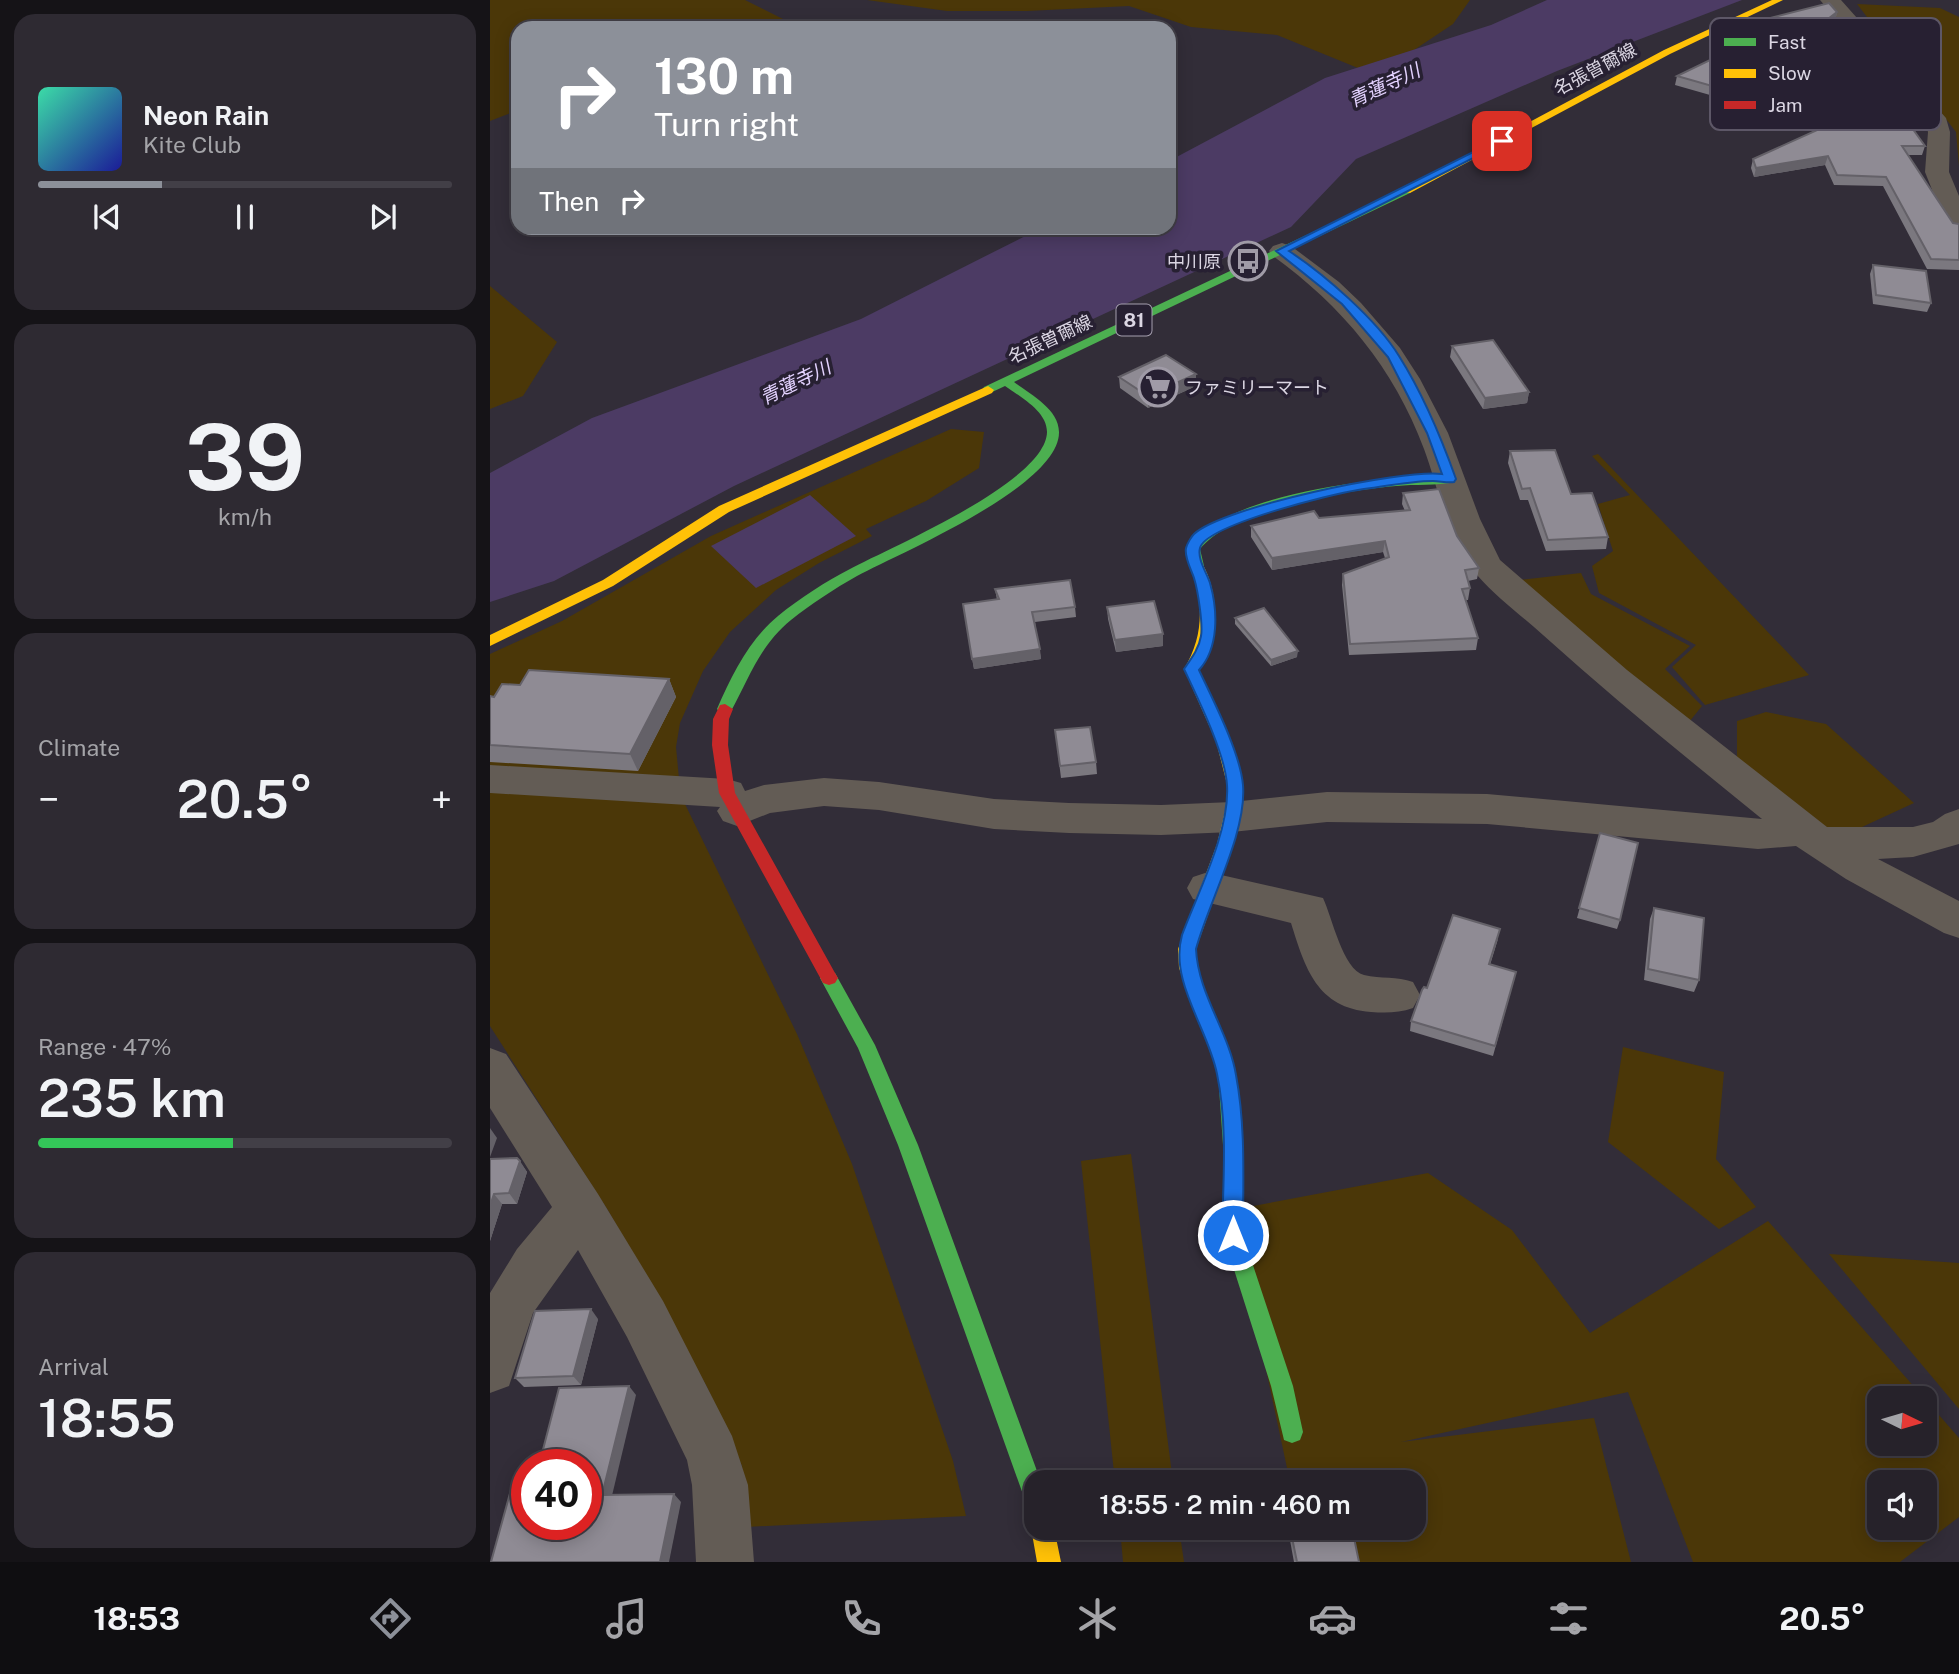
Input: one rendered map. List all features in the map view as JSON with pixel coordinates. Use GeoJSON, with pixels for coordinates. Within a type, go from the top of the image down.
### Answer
{"type":"FeatureCollection","features":[{"type":"Feature","properties":{"kind":"street","name":"名張曽爾線"},"geometry":{"type":"LineString","coordinates":[[1740,18],[1779,0]]}},
{"type":"Feature","properties":{"kind":"street"},"geometry":{"type":"LineString","coordinates":[[1830,0],[1846,18]]}},
{"type":"Feature","properties":{"kind":"street","name":"名張曽爾線"},"geometry":{"type":"LineString","coordinates":[[490,640],[608,583],[724,509],[1005,382],[1282,251],[1455,167],[1667,52],[1710,32]]}},
{"type":"Feature","properties":{"kind":"street"},"geometry":{"type":"LineString","coordinates":[[1938,130],[1937,172],[1959,225]]}},
{"type":"Feature","properties":{"kind":"street"},"geometry":{"type":"LineString","coordinates":[[1282,251],[1305,266],[1346,302],[1393,355],[1433,433],[1473,544],[1488,567],[1614,680],[1811,836],[1860,868],[1959,920]]}},
{"type":"Feature","properties":{"kind":"street"},"geometry":{"type":"LineString","coordinates":[[1005,382],[1041,408],[1051,420],[1053,436],[1048,454],[1034,470],[1013,485],[809,600],[782,620],[764,638],[734,686],[721,719],[720,745],[732,802],[866,1045],[908,1146],[1025,1470]]}},
{"type":"Feature","properties":{"kind":"street"},"geometry":{"type":"LineString","coordinates":[[1292,1432],[1282,1386],[1233,1235],[1233,1144],[1227,1073],[1188,968],[1187,949],[1232,817],[1235,782],[1215,719],[1191,669],[1199,660],[1209,635],[1204,586],[1192,554],[1198,537],[1253,513],[1344,488],[1433,477],[1450,479]]}},
{"type":"Feature","properties":{"kind":"street"},"geometry":{"type":"LineString","coordinates":[[490,779],[732,802],[824,792],[879,796],[994,814],[1161,820],[1232,817],[1327,807],[1487,809],[1745,833],[1927,840],[1953,830],[1959,824]]}},
{"type":"Feature","properties":{"kind":"street"},"geometry":{"type":"LineString","coordinates":[[1208,888],[1308,911],[1331,972],[1338,981],[1351,991],[1398,995]]}},
{"type":"Feature","properties":{"kind":"street"},"geometry":{"type":"LineString","coordinates":[[490,1068],[581,1210],[645,1319],[713,1455],[720,1485],[725,1562]]}},
{"type":"Feature","properties":{"kind":"street"},"geometry":{"type":"LineString","coordinates":[[490,1367],[503,1321],[519,1287],[581,1210]]}},
{"type":"Feature","properties":{"kind":"street"},"geometry":{"type":"LineString","coordinates":[[1045,1540],[1049,1562]]}},
{"type":"Feature","properties":{"kind":"shaded area"},"geometry":{"type":"Polygon","coordinates":[[[490,0],[745,0],[787,21],[511,21],[511,113],[490,121],[490,0]]]}},
{"type":"Feature","properties":{"kind":"shaded area"},"geometry":{"type":"Polygon","coordinates":[[[867,0],[1470,0],[1453,24],[1414,50],[1358,68],[1277,35],[1191,27],[1129,6],[1027,11],[947,11],[867,0]]]}},
{"type":"Feature","properties":{"kind":"shaded area"},"geometry":{"type":"Polygon","coordinates":[[[1857,4],[1940,8],[1959,17],[1959,166],[1956,132],[1941,113],[1941,18],[1868,18],[1857,4]]]}},
{"type":"Feature","properties":{"kind":"shaded area"},"geometry":{"type":"Polygon","coordinates":[[[490,286],[557,342],[523,396],[490,409],[490,286]]]}},
{"type":"Feature","properties":{"kind":"shaded area"},"geometry":{"type":"Polygon","coordinates":[[[951,429],[984,432],[979,468],[926,501],[866,529],[872,536],[819,563],[776,590],[730,632],[703,671],[680,723],[676,747],[684,802],[797,1034],[852,1164],[953,1461],[966,1516],[746,1527],[742,1466],[707,1387],[609,1212],[490,1026],[490,654],[562,621],[711,536],[951,429]]]}},
{"type":"Feature","properties":{"kind":"shaded area"},"geometry":{"type":"Polygon","coordinates":[[[1598,454],[1809,675],[1705,705],[1672,667],[1696,645],[1599,593],[1592,566],[1613,551],[1598,504],[1630,495],[1592,456],[1598,454]]]}},
{"type":"Feature","properties":{"kind":"shaded area"},"geometry":{"type":"Polygon","coordinates":[[[1581,573],[1591,594],[1690,646],[1665,669],[1702,706],[1685,727],[1519,580],[1581,573]]]}},
{"type":"Feature","properties":{"kind":"shaded area"},"geometry":{"type":"Polygon","coordinates":[[[1766,712],[1826,724],[1914,803],[1823,845],[1737,762],[1737,721],[1766,712]]]}},
{"type":"Feature","properties":{"kind":"shaded area"},"geometry":{"type":"Polygon","coordinates":[[[1623,1047],[1724,1072],[1716,1159],[1756,1207],[1719,1229],[1608,1142],[1623,1047]]]}},
{"type":"Feature","properties":{"kind":"shaded area"},"geometry":{"type":"Polygon","coordinates":[[[1131,1154],[1171,1470],[1114,1470],[1081,1161],[1131,1154]]]}},
{"type":"Feature","properties":{"kind":"shaded area"},"geometry":{"type":"Polygon","coordinates":[[[1428,1173],[1512,1230],[1590,1333],[1768,1221],[1913,1386],[1867,1386],[1867,1456],[1937,1456],[1937,1413],[1959,1438],[1959,1517],[1937,1534],[1937,1470],[1867,1470],[1867,1540],[1929,1540],[1900,1562],[1693,1562],[1628,1392],[1401,1442],[1594,1418],[1631,1562],[1303,1562],[1300,1540],[1426,1540],[1426,1470],[1287,1470],[1232,1210],[1428,1173]]]}},
{"type":"Feature","properties":{"kind":"shaded area"},"geometry":{"type":"Polygon","coordinates":[[[1829,1254],[1959,1263],[1959,1409],[1829,1254]]]}},
{"type":"Feature","properties":{"kind":"shaded area"},"geometry":{"type":"Polygon","coordinates":[[[1121,1540],[1181,1540],[1184,1562],[1123,1562],[1121,1540]]]}},
{"type":"Feature","properties":{"kind":"water","name":"青蓮寺川"},"geometry":{"type":"Polygon","coordinates":[[[1547,0],[1742,0],[1557,71],[1356,159],[1291,227],[734,486],[554,581],[490,602],[490,473],[592,418],[861,319],[1027,235],[1176,235],[1176,157],[1325,78],[1491,25],[1547,0]]]}},
{"type":"Feature","properties":{"kind":"water"},"geometry":{"type":"Polygon","coordinates":[[[810,495],[856,536],[756,588],[711,546],[810,495]]]}},
{"type":"Feature","properties":{"kind":"building"},"geometry":{"type":"Polygon","coordinates":[[[1829,3],[1837,12],[1829,18],[1770,18],[1829,3]]]}},
{"type":"Feature","properties":{"kind":"building"},"geometry":{"type":"Polygon","coordinates":[[[1710,60],[1710,85],[1677,76],[1710,60]]]}},
{"type":"Feature","properties":{"kind":"building"},"geometry":{"type":"Polygon","coordinates":[[[1817,130],[1913,130],[1925,146],[1902,146],[1953,223],[1959,224],[1959,260],[1931,259],[1886,177],[1837,175],[1828,156],[1756,168],[1753,159],[1817,130]]]}},
{"type":"Feature","properties":{"kind":"building"},"geometry":{"type":"Polygon","coordinates":[[[1873,265],[1926,271],[1931,303],[1876,295],[1873,265]]]}},
{"type":"Feature","properties":{"kind":"building"},"geometry":{"type":"Polygon","coordinates":[[[1493,340],[1529,392],[1485,398],[1452,346],[1493,340]]]}},
{"type":"Feature","properties":{"kind":"building"},"geometry":{"type":"Polygon","coordinates":[[[1166,355],[1196,374],[1148,396],[1119,377],[1166,355]]]}},
{"type":"Feature","properties":{"kind":"building"},"geometry":{"type":"Polygon","coordinates":[[[1555,450],[1571,494],[1592,493],[1608,537],[1548,540],[1530,488],[1522,489],[1510,451],[1555,450]]]}},
{"type":"Feature","properties":{"kind":"building"},"geometry":{"type":"Polygon","coordinates":[[[1439,489],[1457,536],[1479,568],[1465,570],[1470,588],[1462,589],[1478,638],[1350,644],[1343,574],[1389,557],[1385,541],[1272,558],[1251,526],[1314,511],[1319,518],[1410,510],[1403,493],[1439,489]]]}},
{"type":"Feature","properties":{"kind":"building"},"geometry":{"type":"Polygon","coordinates":[[[1070,580],[1075,607],[1032,612],[1040,649],[972,659],[963,604],[999,599],[995,589],[1070,580]]]}},
{"type":"Feature","properties":{"kind":"building"},"geometry":{"type":"Polygon","coordinates":[[[1154,601],[1163,634],[1115,640],[1107,607],[1154,601]]]}},
{"type":"Feature","properties":{"kind":"building"},"geometry":{"type":"Polygon","coordinates":[[[1264,608],[1298,651],[1271,660],[1235,618],[1264,608]]]}},
{"type":"Feature","properties":{"kind":"building"},"geometry":{"type":"Polygon","coordinates":[[[529,670],[669,679],[630,754],[490,745],[490,696],[494,697],[502,684],[520,685],[529,670]]]}},
{"type":"Feature","properties":{"kind":"building"},"geometry":{"type":"Polygon","coordinates":[[[1090,727],[1096,762],[1060,766],[1055,730],[1090,727]]]}},
{"type":"Feature","properties":{"kind":"building"},"geometry":{"type":"Polygon","coordinates":[[[1600,833],[1638,843],[1620,920],[1579,908],[1600,833]]]}},
{"type":"Feature","properties":{"kind":"building"},"geometry":{"type":"Polygon","coordinates":[[[1654,908],[1704,918],[1699,980],[1648,969],[1654,908]]]}},
{"type":"Feature","properties":{"kind":"building"},"geometry":{"type":"Polygon","coordinates":[[[1453,915],[1500,929],[1489,964],[1516,972],[1495,1046],[1411,1021],[1422,990],[1427,988],[1453,915]]]}},
{"type":"Feature","properties":{"kind":"building"},"geometry":{"type":"Polygon","coordinates":[[[517,1158],[520,1161],[509,1193],[494,1194],[490,1206],[490,1159],[517,1158]]]}},
{"type":"Feature","properties":{"kind":"building"},"geometry":{"type":"Polygon","coordinates":[[[591,1309],[573,1376],[515,1378],[535,1311],[591,1309]]]}},
{"type":"Feature","properties":{"kind":"building"},"geometry":{"type":"Polygon","coordinates":[[[629,1386],[602,1495],[602,1449],[543,1449],[559,1388],[629,1386]]]}},
{"type":"Feature","properties":{"kind":"building"},"geometry":{"type":"Polygon","coordinates":[[[511,1490],[511,1540],[602,1540],[602,1495],[674,1494],[660,1562],[491,1562],[511,1490]]]}},
{"type":"Feature","properties":{"kind":"building"},"geometry":{"type":"Polygon","coordinates":[[[1292,1540],[1354,1540],[1359,1562],[1297,1562],[1292,1540]]]}},
{"type":"Feature","properties":{"kind":"traffic: fast"},"geometry":{"type":"LineString","coordinates":[[988,390],[1406,191]]}},
{"type":"Feature","properties":{"kind":"traffic: fast"},"geometry":{"type":"LineString","coordinates":[[725,709],[748,661],[763,639],[782,620],[844,578],[1001,494],[1028,473],[1046,453],[1053,434],[1048,417],[1036,403],[1005,381]]}},
{"type":"Feature","properties":{"kind":"traffic: fast"},"geometry":{"type":"LineString","coordinates":[[1197,566],[1193,548],[1206,534],[1259,509],[1359,487],[1450,479]]}},
{"type":"Feature","properties":{"kind":"traffic: fast"},"geometry":{"type":"LineString","coordinates":[[829,978],[866,1045],[908,1145],[1025,1470]]}},
{"type":"Feature","properties":{"kind":"traffic: fast"},"geometry":{"type":"LineString","coordinates":[[1203,1009],[1227,1073],[1233,1145],[1233,1235],[1282,1386],[1292,1432]]}},
{"type":"Feature","properties":{"kind":"traffic: slow"},"geometry":{"type":"LineString","coordinates":[[1740,18],[1779,0]]}},
{"type":"Feature","properties":{"kind":"traffic: slow"},"geometry":{"type":"LineString","coordinates":[[1406,191],[1667,52],[1710,32]]}},
{"type":"Feature","properties":{"kind":"traffic: slow"},"geometry":{"type":"LineString","coordinates":[[490,641],[608,583],[724,509],[988,390]]}},
{"type":"Feature","properties":{"kind":"traffic: slow"},"geometry":{"type":"LineString","coordinates":[[1197,566],[1205,592],[1208,619],[1203,645],[1191,669],[1224,741],[1235,784],[1235,803],[1225,844],[1187,949],[1188,968],[1203,1009]]}},
{"type":"Feature","properties":{"kind":"traffic: slow"},"geometry":{"type":"LineString","coordinates":[[1045,1540],[1049,1562]]}},
{"type":"Feature","properties":{"kind":"traffic: jam"},"geometry":{"type":"LineString","coordinates":[[725,709],[721,719],[720,745],[727,793],[829,978]]}},
{"type":"Feature","properties":{"kind":"place","name":"中川原"},"geometry":{"type":"Point","coordinates":[1248,261]}},
{"type":"Feature","properties":{"kind":"place","name":"ファミリーマート"},"geometry":{"type":"Point","coordinates":[1158,387]}},
{"type":"Feature","properties":{"kind":"route"},"geometry":{"type":"LineString","coordinates":[[1233,1235],[1233,1144],[1227,1073],[1188,968],[1187,949],[1228,833],[1235,799],[1235,782],[1215,719],[1191,669],[1206,647],[1209,635],[1204,586],[1192,554],[1193,546],[1198,537],[1222,524],[1307,497],[1344,488],[1433,477],[1450,479],[1433,433],[1393,355],[1370,333],[1346,302],[1305,266],[1282,251],[1455,167],[1502,141]]}}]}
